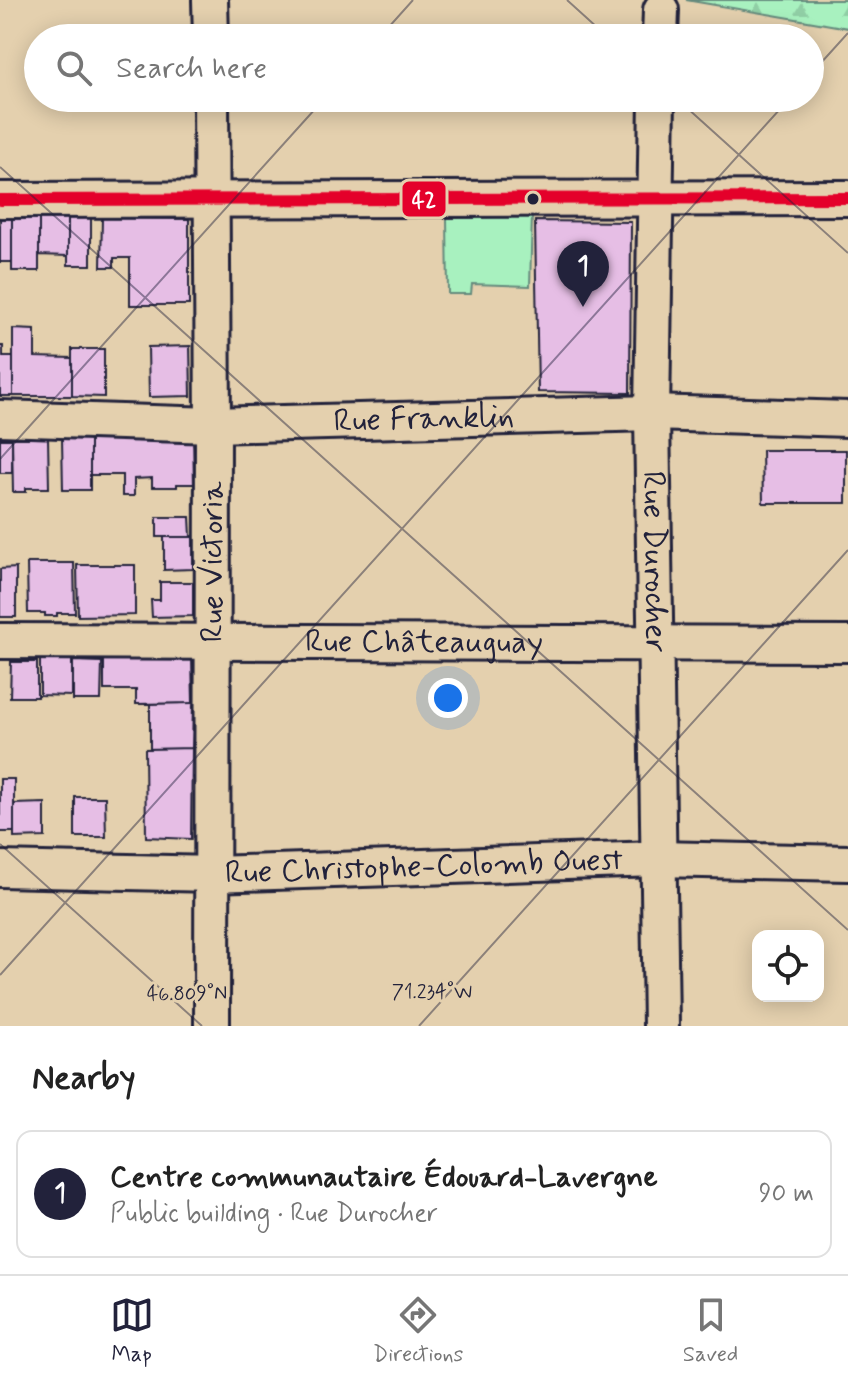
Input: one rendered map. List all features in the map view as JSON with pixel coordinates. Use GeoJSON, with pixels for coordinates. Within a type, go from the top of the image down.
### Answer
{"type":"FeatureCollection","features":[{"type":"Feature","properties":{"kind":"street"},"geometry":{"type":"LineString","coordinates":[[210,0],[211,24]]}},
{"type":"Feature","properties":{"kind":"street","name":"Rue Victoria"},"geometry":{"type":"LineString","coordinates":[[211,112],[212,1026]]}},
{"type":"Feature","properties":{"kind":"street","name":"Rue Durocher"},"geometry":{"type":"LineString","coordinates":[[657,112],[652,413],[661,1026]]}},
{"type":"Feature","properties":{"kind":"street"},"geometry":{"type":"LineString","coordinates":[[0,200],[848,198]]}},
{"type":"Feature","properties":{"kind":"street","name":"Rue Franklin"},"geometry":{"type":"LineString","coordinates":[[0,418],[213,425],[652,413],[848,419]]}},
{"type":"Feature","properties":{"kind":"street","name":"Rue Châteauguay"},"geometry":{"type":"LineString","coordinates":[[0,641],[848,644]]}},
{"type":"Feature","properties":{"kind":"street","name":"Rue Christophe-Colomb Ouest"},"geometry":{"type":"LineString","coordinates":[[0,869],[213,874],[657,859],[848,863]]}},
{"type":"Feature","properties":{"kind":"green space"},"geometry":{"type":"Polygon","coordinates":[[[686,0],[848,0],[848,28],[686,0]]]}},
{"type":"Feature","properties":{"kind":"green space"},"geometry":{"type":"Polygon","coordinates":[[[532,216],[530,286],[472,284],[471,294],[448,294],[447,218],[532,216]]]}},
{"type":"Feature","properties":{"kind":"building"},"geometry":{"type":"Polygon","coordinates":[[[0,217],[12,217],[12,262],[0,262],[0,217]]]}},
{"type":"Feature","properties":{"kind":"building"},"geometry":{"type":"Polygon","coordinates":[[[12,217],[39,217],[39,271],[12,271],[12,217]]]}},
{"type":"Feature","properties":{"kind":"building"},"geometry":{"type":"Polygon","coordinates":[[[39,217],[68,218],[68,256],[39,255],[39,217]]]}},
{"type":"Feature","properties":{"kind":"building"},"geometry":{"type":"Polygon","coordinates":[[[68,218],[91,218],[91,265],[68,265],[68,218]]]}},
{"type":"Feature","properties":{"kind":"building"},"geometry":{"type":"Polygon","coordinates":[[[102,218],[189,219],[189,305],[130,305],[130,258],[114,258],[114,267],[101,267],[102,218]]]}},
{"type":"Feature","properties":{"kind":"building"},"geometry":{"type":"Polygon","coordinates":[[[535,221],[631,222],[630,393],[538,392],[535,221]]]}},
{"type":"Feature","properties":{"kind":"building"},"geometry":{"type":"Polygon","coordinates":[[[13,329],[35,330],[35,357],[72,358],[72,396],[13,396],[13,329]]]}},
{"type":"Feature","properties":{"kind":"building"},"geometry":{"type":"Polygon","coordinates":[[[0,346],[3,346],[3,357],[13,357],[13,396],[0,396],[0,346]]]}},
{"type":"Feature","properties":{"kind":"building"},"geometry":{"type":"Polygon","coordinates":[[[190,346],[191,396],[149,397],[148,347],[190,346]]]}},
{"type":"Feature","properties":{"kind":"building"},"geometry":{"type":"Polygon","coordinates":[[[72,349],[104,349],[104,397],[72,396],[72,349]]]}},
{"type":"Feature","properties":{"kind":"building"},"geometry":{"type":"Polygon","coordinates":[[[90,433],[193,433],[194,484],[152,487],[152,478],[134,479],[134,496],[122,496],[122,475],[90,475],[90,433]]]}},
{"type":"Feature","properties":{"kind":"building"},"geometry":{"type":"Polygon","coordinates":[[[12,438],[48,438],[49,488],[26,488],[26,492],[13,492],[12,438]]]}},
{"type":"Feature","properties":{"kind":"building"},"geometry":{"type":"Polygon","coordinates":[[[0,439],[12,439],[12,473],[0,473],[0,439]]]}},
{"type":"Feature","properties":{"kind":"building"},"geometry":{"type":"Polygon","coordinates":[[[62,439],[90,439],[90,490],[63,490],[62,439]]]}},
{"type":"Feature","properties":{"kind":"building"},"geometry":{"type":"Polygon","coordinates":[[[762,450],[846,450],[846,503],[763,503],[762,450]]]}},
{"type":"Feature","properties":{"kind":"building"},"geometry":{"type":"Polygon","coordinates":[[[157,517],[190,517],[191,537],[157,537],[157,517]]]}},
{"type":"Feature","properties":{"kind":"building"},"geometry":{"type":"Polygon","coordinates":[[[164,537],[193,537],[193,569],[164,570],[164,537]]]}},
{"type":"Feature","properties":{"kind":"building"},"geometry":{"type":"Polygon","coordinates":[[[27,563],[74,563],[75,613],[45,616],[45,613],[28,613],[27,563]]]}},
{"type":"Feature","properties":{"kind":"building"},"geometry":{"type":"Polygon","coordinates":[[[77,565],[135,565],[135,615],[78,616],[77,565]]]}},
{"type":"Feature","properties":{"kind":"building"},"geometry":{"type":"Polygon","coordinates":[[[16,568],[16,617],[0,617],[0,569],[16,568]]]}},
{"type":"Feature","properties":{"kind":"building"},"geometry":{"type":"Polygon","coordinates":[[[160,582],[193,582],[193,616],[152,617],[151,600],[160,600],[160,582]]]}},
{"type":"Feature","properties":{"kind":"building"},"geometry":{"type":"Polygon","coordinates":[[[192,658],[193,703],[136,704],[136,690],[104,690],[104,660],[192,658]]]}},
{"type":"Feature","properties":{"kind":"building"},"geometry":{"type":"Polygon","coordinates":[[[40,659],[72,660],[72,696],[40,695],[40,659]]]}},
{"type":"Feature","properties":{"kind":"building"},"geometry":{"type":"Polygon","coordinates":[[[73,661],[102,662],[101,700],[73,700],[73,661]]]}},
{"type":"Feature","properties":{"kind":"building"},"geometry":{"type":"Polygon","coordinates":[[[11,662],[37,662],[37,697],[10,697],[11,662]]]}},
{"type":"Feature","properties":{"kind":"building"},"geometry":{"type":"Polygon","coordinates":[[[193,703],[192,748],[150,749],[150,704],[193,703]]]}},
{"type":"Feature","properties":{"kind":"building"},"geometry":{"type":"Polygon","coordinates":[[[192,748],[191,839],[146,837],[145,749],[192,748]]]}},
{"type":"Feature","properties":{"kind":"building"},"geometry":{"type":"Polygon","coordinates":[[[0,779],[14,779],[14,832],[0,832],[0,779]]]}},
{"type":"Feature","properties":{"kind":"building"},"geometry":{"type":"Polygon","coordinates":[[[75,797],[105,797],[106,837],[75,837],[75,797]]]}},
{"type":"Feature","properties":{"kind":"building"},"geometry":{"type":"Polygon","coordinates":[[[45,803],[45,837],[14,838],[14,804],[45,803]]]}},
{"type":"Feature","properties":{"kind":"transit line","name":"42"},"geometry":{"type":"LineString","coordinates":[[0,200],[848,198]]}},
{"type":"Feature","properties":{"kind":"place","name":"Centre communautaire Édouard-Lavergne"},"geometry":{"type":"Point","coordinates":[583,307]}}]}
